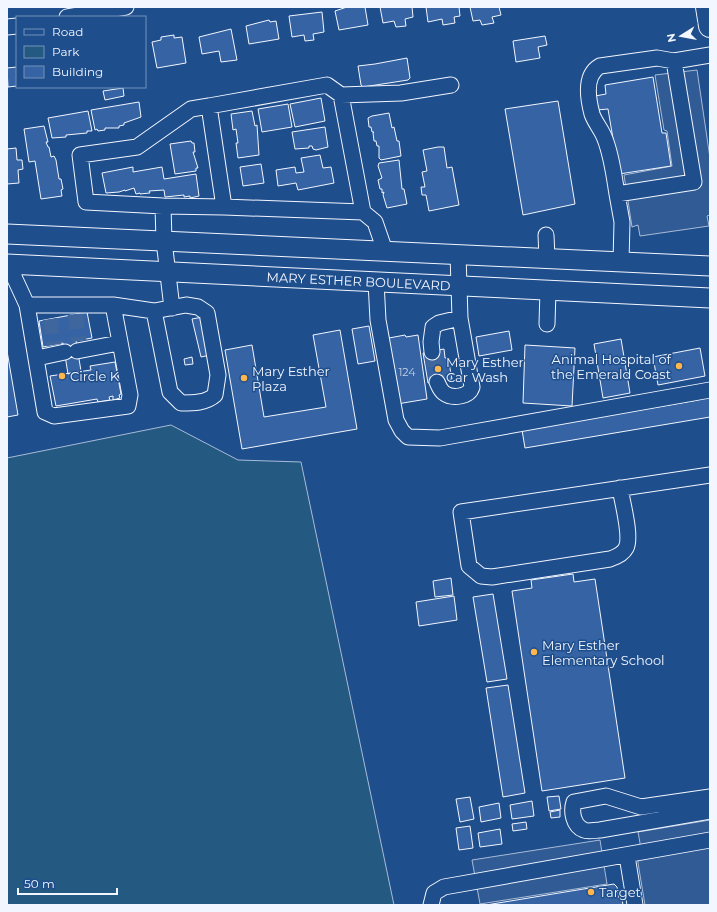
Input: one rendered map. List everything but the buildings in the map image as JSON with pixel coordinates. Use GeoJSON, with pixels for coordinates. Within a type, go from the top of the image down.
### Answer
{"type":"FeatureCollection","features":[{"type":"Feature","properties":{"kind":"highway"},"geometry":{"type":"LineString","coordinates":[[707,7],[710,26]]}},
{"type":"Feature","properties":{"kind":"main road"},"geometry":{"type":"LineString","coordinates":[[7,234],[710,266]]}},
{"type":"Feature","properties":{"kind":"main road","name":"MARY ESTHER BOULEVARD"},"geometry":{"type":"LineString","coordinates":[[9,264],[710,298]]}},
{"type":"Feature","properties":{"kind":"street"},"geometry":{"type":"LineString","coordinates":[[73,16],[126,7]]}},
{"type":"Feature","properties":{"kind":"street"},"geometry":{"type":"LineString","coordinates":[[622,262],[622,222],[605,137],[592,115],[589,76],[600,66],[657,58],[674,61],[710,55]]}},
{"type":"Feature","properties":{"kind":"street"},"geometry":{"type":"LineString","coordinates":[[617,194],[694,182],[674,61]]}},
{"type":"Feature","properties":{"kind":"street"},"geometry":{"type":"LineString","coordinates":[[363,212],[86,202],[80,154],[137,147],[191,109],[327,85],[341,95],[401,93],[450,85]]}},
{"type":"Feature","properties":{"kind":"street"},"geometry":{"type":"LineString","coordinates":[[341,95],[363,212],[374,222],[385,251]]}},
{"type":"Feature","properties":{"kind":"street"},"geometry":{"type":"LineString","coordinates":[[209,106],[224,207]]}},
{"type":"Feature","properties":{"kind":"street"},"geometry":{"type":"LineString","coordinates":[[164,206],[164,241],[172,308]]}},
{"type":"Feature","properties":{"kind":"street"},"geometry":{"type":"LineString","coordinates":[[546,235],[547,258]]}},
{"type":"Feature","properties":{"kind":"street"},"geometry":{"type":"LineString","coordinates":[[438,382],[444,393],[451,396],[467,395],[471,392],[472,387],[460,318],[458,254]]}},
{"type":"Feature","properties":{"kind":"street"},"geometry":{"type":"LineString","coordinates":[[9,264],[27,305],[45,412],[54,416],[128,406],[130,395],[113,305]]}},
{"type":"Feature","properties":{"kind":"street"},"geometry":{"type":"LineString","coordinates":[[376,282],[378,320],[396,420],[408,438],[440,438],[710,390]]}},
{"type":"Feature","properties":{"kind":"street"},"geometry":{"type":"LineString","coordinates":[[547,324],[548,290]]}},
{"type":"Feature","properties":{"kind":"street"},"geometry":{"type":"LineString","coordinates":[[27,305],[49,312],[113,305],[154,310],[186,305],[198,308],[207,313],[218,375],[215,394],[210,400],[181,403],[170,392],[154,310]]}},
{"type":"Feature","properties":{"kind":"street"},"geometry":{"type":"LineString","coordinates":[[432,352],[431,342],[433,326],[460,318]]}},
{"type":"Feature","properties":{"kind":"street"},"geometry":{"type":"LineString","coordinates":[[37,358],[69,349],[119,343]]}},
{"type":"Feature","properties":{"kind":"street"},"geometry":{"type":"LineString","coordinates":[[620,488],[628,536],[626,548],[619,556],[610,559],[492,577],[482,576],[469,566],[461,512],[620,488],[710,475]]}},
{"type":"Feature","properties":{"kind":"street"},"geometry":{"type":"LineString","coordinates":[[710,797],[641,807],[606,796],[574,802],[572,808],[574,820],[584,830],[600,830],[710,811]]}},
{"type":"Feature","properties":{"kind":"street"},"geometry":{"type":"LineString","coordinates":[[432,905],[434,894],[444,887],[627,856],[710,840]]}},
{"type":"Feature","properties":{"kind":"street"},"geometry":{"type":"LineString","coordinates":[[627,856],[635,905]]}},
{"type":"Feature","properties":{"kind":"green space"},"geometry":{"type":"Polygon","coordinates":[[[171,425],[238,460],[301,462],[394,905],[7,905],[7,458],[171,425]]]}},
{"type":"Feature","properties":{"kind":"shaded area"},"geometry":{"type":"Polygon","coordinates":[[[697,70],[710,158],[710,215],[707,216],[709,226],[640,236],[638,225],[632,227],[624,175],[672,166],[667,131],[664,130],[655,75],[697,70]]]}},
{"type":"Feature","properties":{"kind":"shaded area"},"geometry":{"type":"Polygon","coordinates":[[[710,820],[710,905],[645,905],[638,863],[640,843],[638,832],[710,820]]]}},
{"type":"Feature","properties":{"kind":"shaded area"},"geometry":{"type":"Polygon","coordinates":[[[600,840],[607,884],[480,904],[472,860],[600,840]]]}},
{"type":"Feature","properties":{"kind":"tunnel"},"geometry":{"type":"LineString","coordinates":[[75,314],[79,341]]}},
{"type":"Feature","properties":{"kind":"tunnel"},"geometry":{"type":"LineString","coordinates":[[50,319],[54,345]]}},
{"type":"Feature","properties":{"kind":"tunnel"},"geometry":{"type":"LineString","coordinates":[[432,352],[437,382]]}},
{"type":"Feature","properties":{"kind":"place","name":"Animal Hospital of the Emerald Coast"},"geometry":{"type":"Point","coordinates":[679,366]}},
{"type":"Feature","properties":{"kind":"place","name":"Mary Esther Car Wash"},"geometry":{"type":"Point","coordinates":[438,369]}},
{"type":"Feature","properties":{"kind":"place","name":"Circle K"},"geometry":{"type":"Point","coordinates":[62,376]}},
{"type":"Feature","properties":{"kind":"place","name":"Mary Esther Plaza"},"geometry":{"type":"Point","coordinates":[244,378]}},
{"type":"Feature","properties":{"kind":"place","name":"Mary Esther Elementary School"},"geometry":{"type":"Point","coordinates":[534,652]}},
{"type":"Feature","properties":{"kind":"place","name":"Target"},"geometry":{"type":"Point","coordinates":[591,892]}}]}
